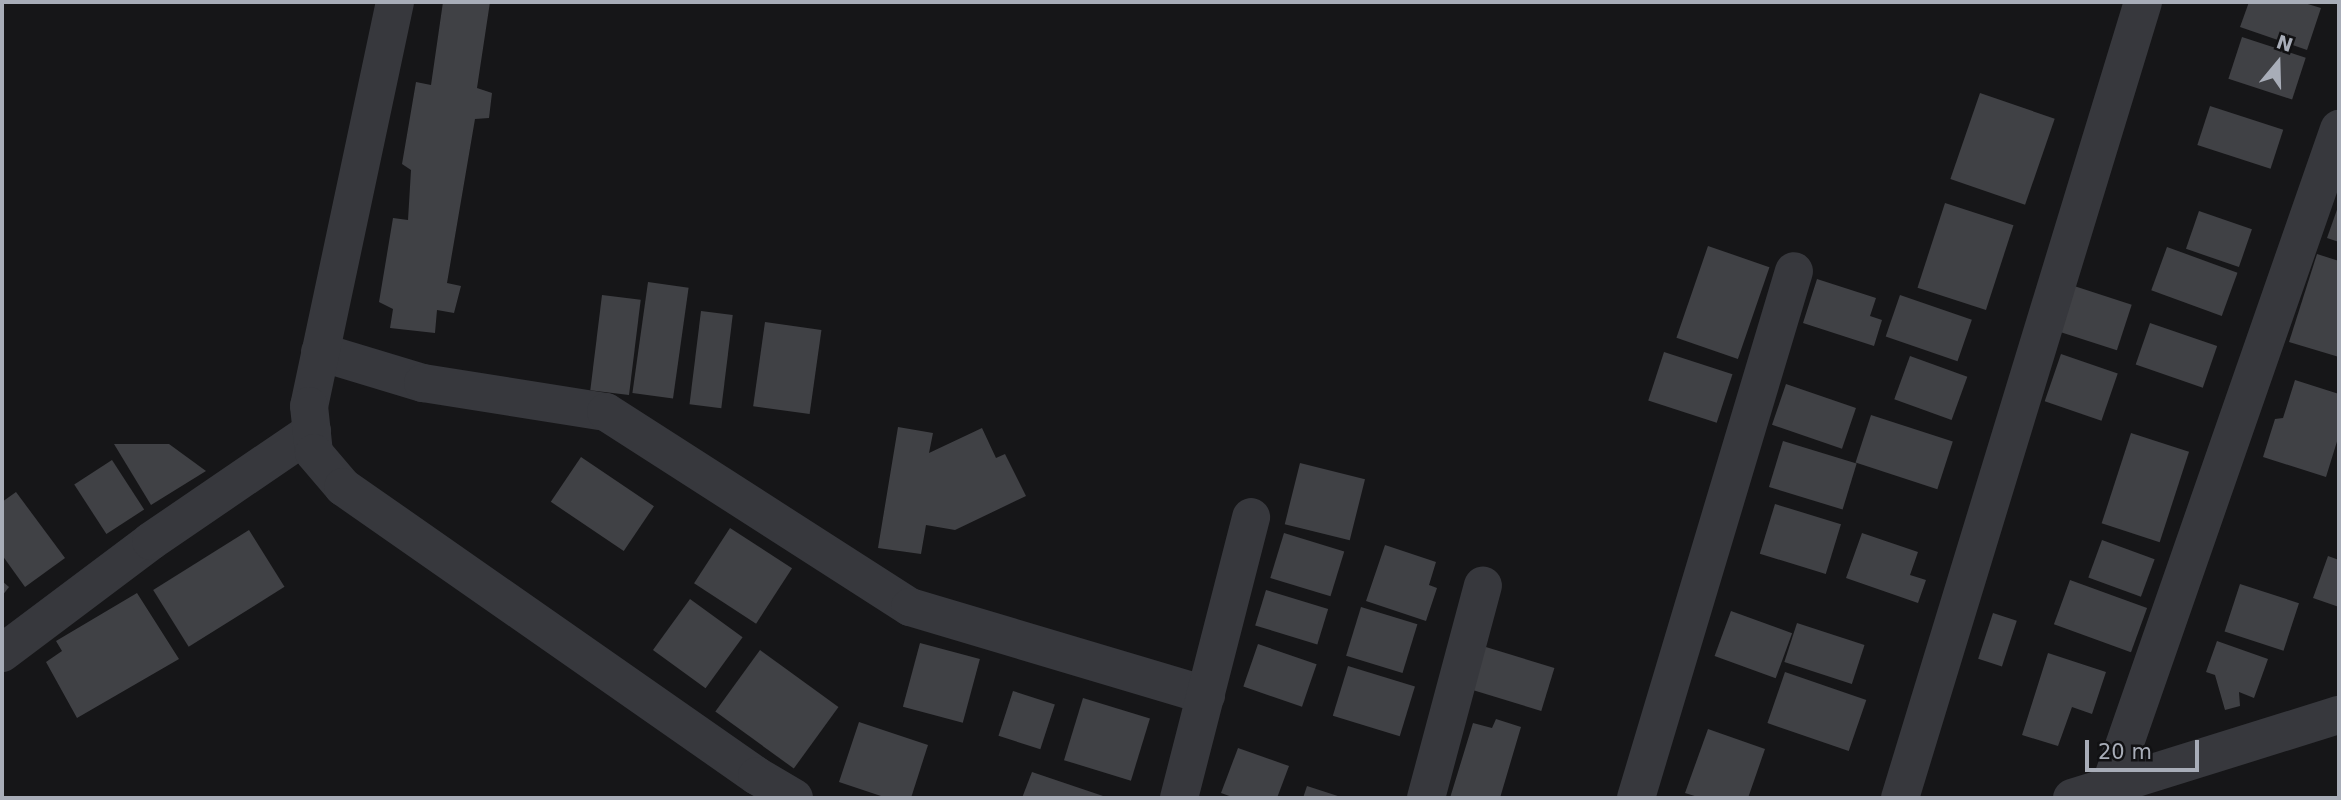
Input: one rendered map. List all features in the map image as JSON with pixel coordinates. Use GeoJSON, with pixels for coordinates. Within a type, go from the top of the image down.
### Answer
{"type":"FeatureCollection","features":[{"type":"Feature","properties":{"kind":"street"},"geometry":{"type":"LineString","coordinates":[[395,2],[309,405],[314,453],[343,486],[757,776],[794,798]]}},
{"type":"Feature","properties":{"kind":"street"},"geometry":{"type":"LineString","coordinates":[[1900,798],[2143,2]]}},
{"type":"Feature","properties":{"kind":"street"},"geometry":{"type":"LineString","coordinates":[[2110,786],[2339,129]]}},
{"type":"Feature","properties":{"kind":"street"},"geometry":{"type":"LineString","coordinates":[[1636,798],[1794,271]]}},
{"type":"Feature","properties":{"kind":"street"},"geometry":{"type":"LineString","coordinates":[[320,352],[423,383],[606,412],[910,607],[1206,695]]}},
{"type":"Feature","properties":{"kind":"street"},"geometry":{"type":"LineString","coordinates":[[2,653],[151,541],[312,431]]}},
{"type":"Feature","properties":{"kind":"street"},"geometry":{"type":"LineString","coordinates":[[1179,798],[1251,517]]}},
{"type":"Feature","properties":{"kind":"street"},"geometry":{"type":"LineString","coordinates":[[1426,798],[1483,585]]}},
{"type":"Feature","properties":{"kind":"street"},"geometry":{"type":"LineString","coordinates":[[2073,798],[2339,715]]}},
{"type":"Feature","properties":{"kind":"building"},"geometry":{"type":"Polygon","coordinates":[[[443,2],[490,2],[477,88],[492,93],[489,118],[475,119],[447,283],[461,286],[454,313],[437,310],[435,333],[390,328],[393,309],[379,302],[393,218],[408,220],[411,170],[402,164],[416,82],[431,85],[443,2]]]}},
{"type":"Feature","properties":{"kind":"building"},"geometry":{"type":"Polygon","coordinates":[[[2249,2],[2301,2],[2321,8],[2307,50],[2240,27],[2249,2]]]}},
{"type":"Feature","properties":{"kind":"building"},"geometry":{"type":"Polygon","coordinates":[[[2242,37],[2306,58],[2292,100],[2228,79],[2242,37]]]}},
{"type":"Feature","properties":{"kind":"building"},"geometry":{"type":"Polygon","coordinates":[[[1980,93],[2055,119],[2025,205],[1950,179],[1980,93]]]}},
{"type":"Feature","properties":{"kind":"building"},"geometry":{"type":"Polygon","coordinates":[[[2210,106],[2283,130],[2271,169],[2197,145],[2210,106]]]}},
{"type":"Feature","properties":{"kind":"building"},"geometry":{"type":"Polygon","coordinates":[[[1945,203],[2013,225],[1986,310],[1917,288],[1945,203]]]}},
{"type":"Feature","properties":{"kind":"building"},"geometry":{"type":"Polygon","coordinates":[[[2339,204],[2339,242],[2327,238],[2339,204]]]}},
{"type":"Feature","properties":{"kind":"building"},"geometry":{"type":"Polygon","coordinates":[[[2199,211],[2252,229],[2239,267],[2186,249],[2199,211]]]}},
{"type":"Feature","properties":{"kind":"building"},"geometry":{"type":"Polygon","coordinates":[[[1708,246],[1769,267],[1738,359],[1676,338],[1708,246]]]}},
{"type":"Feature","properties":{"kind":"building"},"geometry":{"type":"Polygon","coordinates":[[[2167,247],[2237,273],[2222,316],[2151,290],[2167,247]]]}},
{"type":"Feature","properties":{"kind":"building"},"geometry":{"type":"Polygon","coordinates":[[[2317,254],[2339,261],[2339,357],[2289,342],[2317,254]]]}},
{"type":"Feature","properties":{"kind":"building"},"geometry":{"type":"Polygon","coordinates":[[[1817,279],[1876,298],[1870,316],[1882,320],[1874,346],[1803,323],[1817,279]]]}},
{"type":"Feature","properties":{"kind":"building"},"geometry":{"type":"Polygon","coordinates":[[[648,282],[689,288],[673,399],[632,393],[648,282]]]}},
{"type":"Feature","properties":{"kind":"building"},"geometry":{"type":"Polygon","coordinates":[[[2068,284],[2132,305],[2117,350],[2053,330],[2068,284]]]}},
{"type":"Feature","properties":{"kind":"building"},"geometry":{"type":"Polygon","coordinates":[[[602,295],[641,300],[629,395],[590,390],[602,295]]]}},
{"type":"Feature","properties":{"kind":"building"},"geometry":{"type":"Polygon","coordinates":[[[1900,295],[1972,320],[1958,361],[1886,337],[1900,295]]]}},
{"type":"Feature","properties":{"kind":"building"},"geometry":{"type":"Polygon","coordinates":[[[701,311],[733,315],[721,408],[690,404],[701,311]]]}},
{"type":"Feature","properties":{"kind":"building"},"geometry":{"type":"Polygon","coordinates":[[[765,322],[821,330],[810,414],[753,406],[765,322]]]}},
{"type":"Feature","properties":{"kind":"building"},"geometry":{"type":"Polygon","coordinates":[[[2150,323],[2217,346],[2203,388],[2136,365],[2150,323]]]}},
{"type":"Feature","properties":{"kind":"building"},"geometry":{"type":"Polygon","coordinates":[[[1664,352],[1732,374],[1717,423],[1648,401],[1664,352]]]}},
{"type":"Feature","properties":{"kind":"building"},"geometry":{"type":"Polygon","coordinates":[[[2061,354],[2118,374],[2101,421],[2045,401],[2061,354]]]}},
{"type":"Feature","properties":{"kind":"building"},"geometry":{"type":"Polygon","coordinates":[[[1910,356],[1967,377],[1952,420],[1894,399],[1910,356]]]}},
{"type":"Feature","properties":{"kind":"building"},"geometry":{"type":"Polygon","coordinates":[[[2295,380],[2339,394],[2339,435],[2326,477],[2263,457],[2275,419],[2283,418],[2295,380]]]}},
{"type":"Feature","properties":{"kind":"building"},"geometry":{"type":"Polygon","coordinates":[[[1786,384],[1856,408],[1842,449],[1772,425],[1786,384]]]}},
{"type":"Feature","properties":{"kind":"building"},"geometry":{"type":"Polygon","coordinates":[[[1871,415],[1953,442],[1937,489],[1856,463],[1871,415]]]}},
{"type":"Feature","properties":{"kind":"building"},"geometry":{"type":"Polygon","coordinates":[[[898,427],[933,433],[929,453],[982,428],[996,458],[1005,454],[1026,496],[955,530],[926,525],[921,554],[878,548],[898,427]]]}},
{"type":"Feature","properties":{"kind":"building"},"geometry":{"type":"Polygon","coordinates":[[[2131,433],[2189,452],[2160,542],[2102,523],[2131,433]]]}},
{"type":"Feature","properties":{"kind":"building"},"geometry":{"type":"Polygon","coordinates":[[[1783,441],[1857,464],[1843,509],[1769,487],[1783,441]]]}},
{"type":"Feature","properties":{"kind":"building"},"geometry":{"type":"Polygon","coordinates":[[[114,444],[169,444],[206,471],[151,505],[114,444]]]}},
{"type":"Feature","properties":{"kind":"building"},"geometry":{"type":"Polygon","coordinates":[[[581,457],[654,506],[624,551],[551,502],[581,457]]]}},
{"type":"Feature","properties":{"kind":"building"},"geometry":{"type":"Polygon","coordinates":[[[112,460],[144,509],[106,534],[74,485],[112,460]]]}},
{"type":"Feature","properties":{"kind":"building"},"geometry":{"type":"Polygon","coordinates":[[[1300,463],[1365,479],[1350,540],[1285,524],[1300,463]]]}},
{"type":"Feature","properties":{"kind":"building"},"geometry":{"type":"Polygon","coordinates":[[[16,492],[65,558],[25,587],[2,555],[2,502],[16,492]]]}},
{"type":"Feature","properties":{"kind":"building"},"geometry":{"type":"Polygon","coordinates":[[[1775,504],[1841,524],[1826,574],[1760,554],[1775,504]]]}},
{"type":"Feature","properties":{"kind":"building"},"geometry":{"type":"Polygon","coordinates":[[[730,528],[792,568],[756,624],[694,583],[730,528]]]}},
{"type":"Feature","properties":{"kind":"building"},"geometry":{"type":"Polygon","coordinates":[[[249,530],[285,587],[189,647],[153,590],[249,530]]]}},
{"type":"Feature","properties":{"kind":"building"},"geometry":{"type":"Polygon","coordinates":[[[1284,533],[1344,551],[1331,596],[1270,578],[1284,533]]]}},
{"type":"Feature","properties":{"kind":"building"},"geometry":{"type":"Polygon","coordinates":[[[1862,533],[1918,552],[1910,575],[1926,580],[1918,603],[1846,578],[1862,533]]]}},
{"type":"Feature","properties":{"kind":"building"},"geometry":{"type":"Polygon","coordinates":[[[2102,540],[2155,559],[2141,597],[2088,578],[2102,540]]]}},
{"type":"Feature","properties":{"kind":"building"},"geometry":{"type":"Polygon","coordinates":[[[1385,545],[1436,562],[1429,585],[1437,588],[1426,621],[1366,601],[1385,545]]]}},
{"type":"Feature","properties":{"kind":"building"},"geometry":{"type":"Polygon","coordinates":[[[2328,556],[2339,560],[2339,607],[2313,598],[2328,556]]]}},
{"type":"Feature","properties":{"kind":"building"},"geometry":{"type":"Polygon","coordinates":[[[2070,580],[2147,608],[2131,652],[2054,624],[2070,580]]]}},
{"type":"Feature","properties":{"kind":"building"},"geometry":{"type":"Polygon","coordinates":[[[2,581],[9,587],[2,596],[2,581]]]}},
{"type":"Feature","properties":{"kind":"building"},"geometry":{"type":"Polygon","coordinates":[[[2240,584],[2299,603],[2284,651],[2225,632],[2240,584]]]}},
{"type":"Feature","properties":{"kind":"building"},"geometry":{"type":"Polygon","coordinates":[[[1266,590],[1328,609],[1317,644],[1255,625],[1266,590]]]}},
{"type":"Feature","properties":{"kind":"building"},"geometry":{"type":"Polygon","coordinates":[[[137,593],[179,659],[77,718],[46,662],[62,651],[56,641],[137,593]]]}},
{"type":"Feature","properties":{"kind":"building"},"geometry":{"type":"Polygon","coordinates":[[[690,599],[743,637],[706,688],[653,650],[690,599]]]}},
{"type":"Feature","properties":{"kind":"building"},"geometry":{"type":"Polygon","coordinates":[[[1361,607],[1417,624],[1403,673],[1346,656],[1361,607]]]}},
{"type":"Feature","properties":{"kind":"building"},"geometry":{"type":"Polygon","coordinates":[[[1731,611],[1792,633],[1776,678],[1715,656],[1731,611]]]}},
{"type":"Feature","properties":{"kind":"building"},"geometry":{"type":"Polygon","coordinates":[[[1993,613],[2017,621],[2002,666],[1978,659],[1993,613]]]}},
{"type":"Feature","properties":{"kind":"building"},"geometry":{"type":"Polygon","coordinates":[[[1797,623],[1865,645],[1852,684],[1784,662],[1797,623]]]}},
{"type":"Feature","properties":{"kind":"building"},"geometry":{"type":"Polygon","coordinates":[[[2217,641],[2268,659],[2254,698],[2239,692],[2240,706],[2225,710],[2215,675],[2206,672],[2217,641]]]}},
{"type":"Feature","properties":{"kind":"building"},"geometry":{"type":"Polygon","coordinates":[[[920,643],[980,659],[963,723],[903,707],[920,643]]]}},
{"type":"Feature","properties":{"kind":"building"},"geometry":{"type":"Polygon","coordinates":[[[1258,644],[1317,664],[1302,707],[1243,687],[1258,644]]]}},
{"type":"Feature","properties":{"kind":"building"},"geometry":{"type":"Polygon","coordinates":[[[1476,644],[1554,668],[1541,711],[1463,687],[1476,644]]]}},
{"type":"Feature","properties":{"kind":"building"},"geometry":{"type":"Polygon","coordinates":[[[760,650],[838,707],[794,769],[715,711],[760,650]]]}},
{"type":"Feature","properties":{"kind":"building"},"geometry":{"type":"Polygon","coordinates":[[[2048,653],[2106,672],[2092,714],[2072,707],[2058,746],[2022,735],[2048,653]]]}},
{"type":"Feature","properties":{"kind":"building"},"geometry":{"type":"Polygon","coordinates":[[[1348,666],[1415,686],[1400,736],[1333,716],[1348,666]]]}},
{"type":"Feature","properties":{"kind":"building"},"geometry":{"type":"Polygon","coordinates":[[[1785,672],[1866,700],[1849,751],[1767,723],[1785,672]]]}},
{"type":"Feature","properties":{"kind":"building"},"geometry":{"type":"Polygon","coordinates":[[[1013,691],[1055,705],[1040,749],[998,736],[1013,691]]]}},
{"type":"Feature","properties":{"kind":"building"},"geometry":{"type":"Polygon","coordinates":[[[1083,698],[1150,718],[1131,781],[1064,760],[1083,698]]]}},
{"type":"Feature","properties":{"kind":"building"},"geometry":{"type":"Polygon","coordinates":[[[1496,719],[1521,727],[1500,798],[1450,798],[1473,723],[1492,728],[1496,719]]]}},
{"type":"Feature","properties":{"kind":"building"},"geometry":{"type":"Polygon","coordinates":[[[859,722],[928,745],[911,798],[887,798],[839,782],[859,722]]]}},
{"type":"Feature","properties":{"kind":"building"},"geometry":{"type":"Polygon","coordinates":[[[1708,729],[1765,749],[1748,798],[1701,798],[1685,793],[1708,729]]]}},
{"type":"Feature","properties":{"kind":"building"},"geometry":{"type":"Polygon","coordinates":[[[1238,748],[1289,766],[1277,798],[1235,798],[1221,793],[1238,748]]]}},
{"type":"Feature","properties":{"kind":"building"},"geometry":{"type":"Polygon","coordinates":[[[1032,772],[1109,798],[1022,798],[1032,772]]]}},
{"type":"Feature","properties":{"kind":"building"},"geometry":{"type":"Polygon","coordinates":[[[1307,786],[1344,798],[1303,798],[1307,786]]]}}]}
